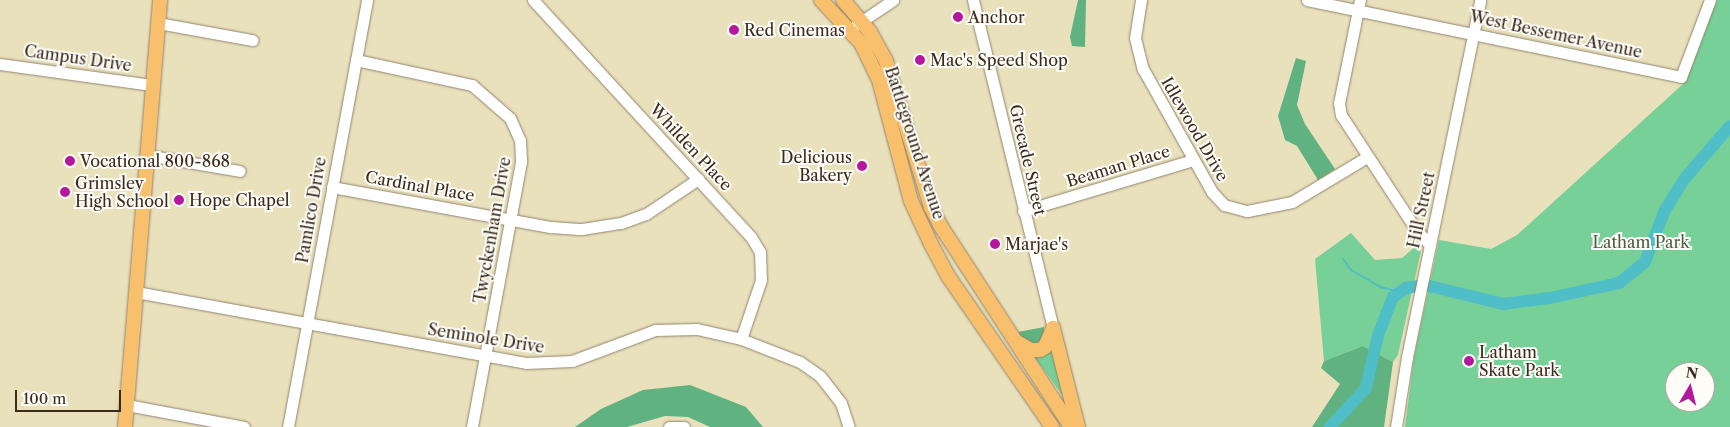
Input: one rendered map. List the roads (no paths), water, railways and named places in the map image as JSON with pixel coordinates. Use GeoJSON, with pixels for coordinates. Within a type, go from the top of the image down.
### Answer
{"type":"FeatureCollection","features":[{"type":"Feature","properties":{"kind":"main road"},"geometry":{"type":"LineString","coordinates":[[125,427],[160,0]]}},
{"type":"Feature","properties":{"kind":"main road","name":"Battleground Avenue"},"geometry":{"type":"LineString","coordinates":[[821,0],[856,25],[861,43],[878,80],[917,218],[948,276],[1052,427]]}},
{"type":"Feature","properties":{"kind":"main road","name":"Battleground Avenue"},"geometry":{"type":"LineString","coordinates":[[843,0],[856,25],[886,62],[931,207],[949,242],[1071,427]]}},
{"type":"Feature","properties":{"kind":"main road"},"geometry":{"type":"LineString","coordinates":[[1014,341],[1030,350],[1040,350],[1045,347],[1053,328]]}},
{"type":"Feature","properties":{"kind":"main road"},"geometry":{"type":"LineString","coordinates":[[1053,328],[1078,427]]}},
{"type":"Feature","properties":{"kind":"street","name":"Pamlico Drive"},"geometry":{"type":"LineString","coordinates":[[288,427],[367,0]]}},
{"type":"Feature","properties":{"kind":"street","name":"Whilden Place"},"geometry":{"type":"LineString","coordinates":[[533,0],[751,237],[760,252],[761,280],[741,339]]}},
{"type":"Feature","properties":{"kind":"street"},"geometry":{"type":"LineString","coordinates":[[856,25],[893,0]]}},
{"type":"Feature","properties":{"kind":"street","name":"Grecade Street"},"geometry":{"type":"LineString","coordinates":[[972,0],[1053,328]]}},
{"type":"Feature","properties":{"kind":"street","name":"Idlewood Drive"},"geometry":{"type":"LineString","coordinates":[[1140,0],[1135,29],[1139,57],[1193,160],[1217,199],[1231,208],[1247,211],[1292,202],[1367,157]]}},
{"type":"Feature","properties":{"kind":"street","name":"West Bessemer Avenue"},"geometry":{"type":"LineString","coordinates":[[1307,0],[1359,5],[1473,34],[1681,76],[1710,0]]}},
{"type":"Feature","properties":{"kind":"street","name":"Hill Street"},"geometry":{"type":"LineString","coordinates":[[1396,427],[1415,318],[1480,0]]}},
{"type":"Feature","properties":{"kind":"street"},"geometry":{"type":"LineString","coordinates":[[1359,5],[1340,106],[1341,115],[1367,157],[1430,245]]}},
{"type":"Feature","properties":{"kind":"street"},"geometry":{"type":"LineString","coordinates":[[158,23],[252,40]]}},
{"type":"Feature","properties":{"kind":"street","name":"Twyckenham Drive"},"geometry":{"type":"LineString","coordinates":[[356,60],[456,79],[472,85],[499,106],[518,132],[522,150],[512,220],[472,427]]}},
{"type":"Feature","properties":{"kind":"street","name":"Campus Drive"},"geometry":{"type":"LineString","coordinates":[[0,64],[152,84]]}},
{"type":"Feature","properties":{"kind":"street"},"geometry":{"type":"LineString","coordinates":[[147,155],[240,171]]}},
{"type":"Feature","properties":{"kind":"street","name":"Beaman Place"},"geometry":{"type":"LineString","coordinates":[[1023,211],[1193,160]]}},
{"type":"Feature","properties":{"kind":"street","name":"Cardinal Place"},"geometry":{"type":"LineString","coordinates":[[332,186],[512,220],[582,229],[621,223],[665,204],[698,179]]}},
{"type":"Feature","properties":{"kind":"street","name":"Seminole Drive"},"geometry":{"type":"LineString","coordinates":[[136,292],[485,357],[551,364],[572,362],[636,335],[676,328],[697,328],[741,339],[800,362],[820,376],[841,403],[849,427]]}},
{"type":"Feature","properties":{"kind":"street"},"geometry":{"type":"LineString","coordinates":[[127,406],[244,427]]}},
{"type":"Feature","properties":{"kind":"street"},"geometry":{"type":"LineString","coordinates":[[669,427],[684,427]]}},
{"type":"Feature","properties":{"kind":"waterway"},"geometry":{"type":"LineString","coordinates":[[1330,427],[1366,388],[1378,335],[1393,297],[1406,288],[1425,285],[1503,304],[1550,298],[1619,283],[1645,262],[1665,210],[1686,177],[1730,126]]}},
{"type":"Feature","properties":{"kind":"waterway"},"geometry":{"type":"LineString","coordinates":[[1343,259],[1351,270],[1380,287],[1392,290],[1406,288]]}},
{"type":"Feature","properties":{"kind":"place","name":"Anchor"},"geometry":{"type":"Point","coordinates":[958,17]}},
{"type":"Feature","properties":{"kind":"place","name":"Red Cinemas"},"geometry":{"type":"Point","coordinates":[734,30]}},
{"type":"Feature","properties":{"kind":"place","name":"Mac's Speed Shop"},"geometry":{"type":"Point","coordinates":[920,60]}},
{"type":"Feature","properties":{"kind":"place","name":"Vocational 800-868"},"geometry":{"type":"Point","coordinates":[70,161]}},
{"type":"Feature","properties":{"kind":"place","name":"Delicious Bakery"},"geometry":{"type":"Point","coordinates":[862,166]}},
{"type":"Feature","properties":{"kind":"place","name":"Grimsley High School"},"geometry":{"type":"Point","coordinates":[65,192]}},
{"type":"Feature","properties":{"kind":"place","name":"Hope Chapel"},"geometry":{"type":"Point","coordinates":[179,200]}},
{"type":"Feature","properties":{"kind":"place","name":"Marjae's"},"geometry":{"type":"Point","coordinates":[995,244]}},
{"type":"Feature","properties":{"kind":"place","name":"Latham Skate Park"},"geometry":{"type":"Point","coordinates":[1469,361]}},
{"type":"Feature","properties":{"kind":"park label","name":"Latham Park"},"geometry":{"type":"Point","coordinates":[1641,242]}}]}
